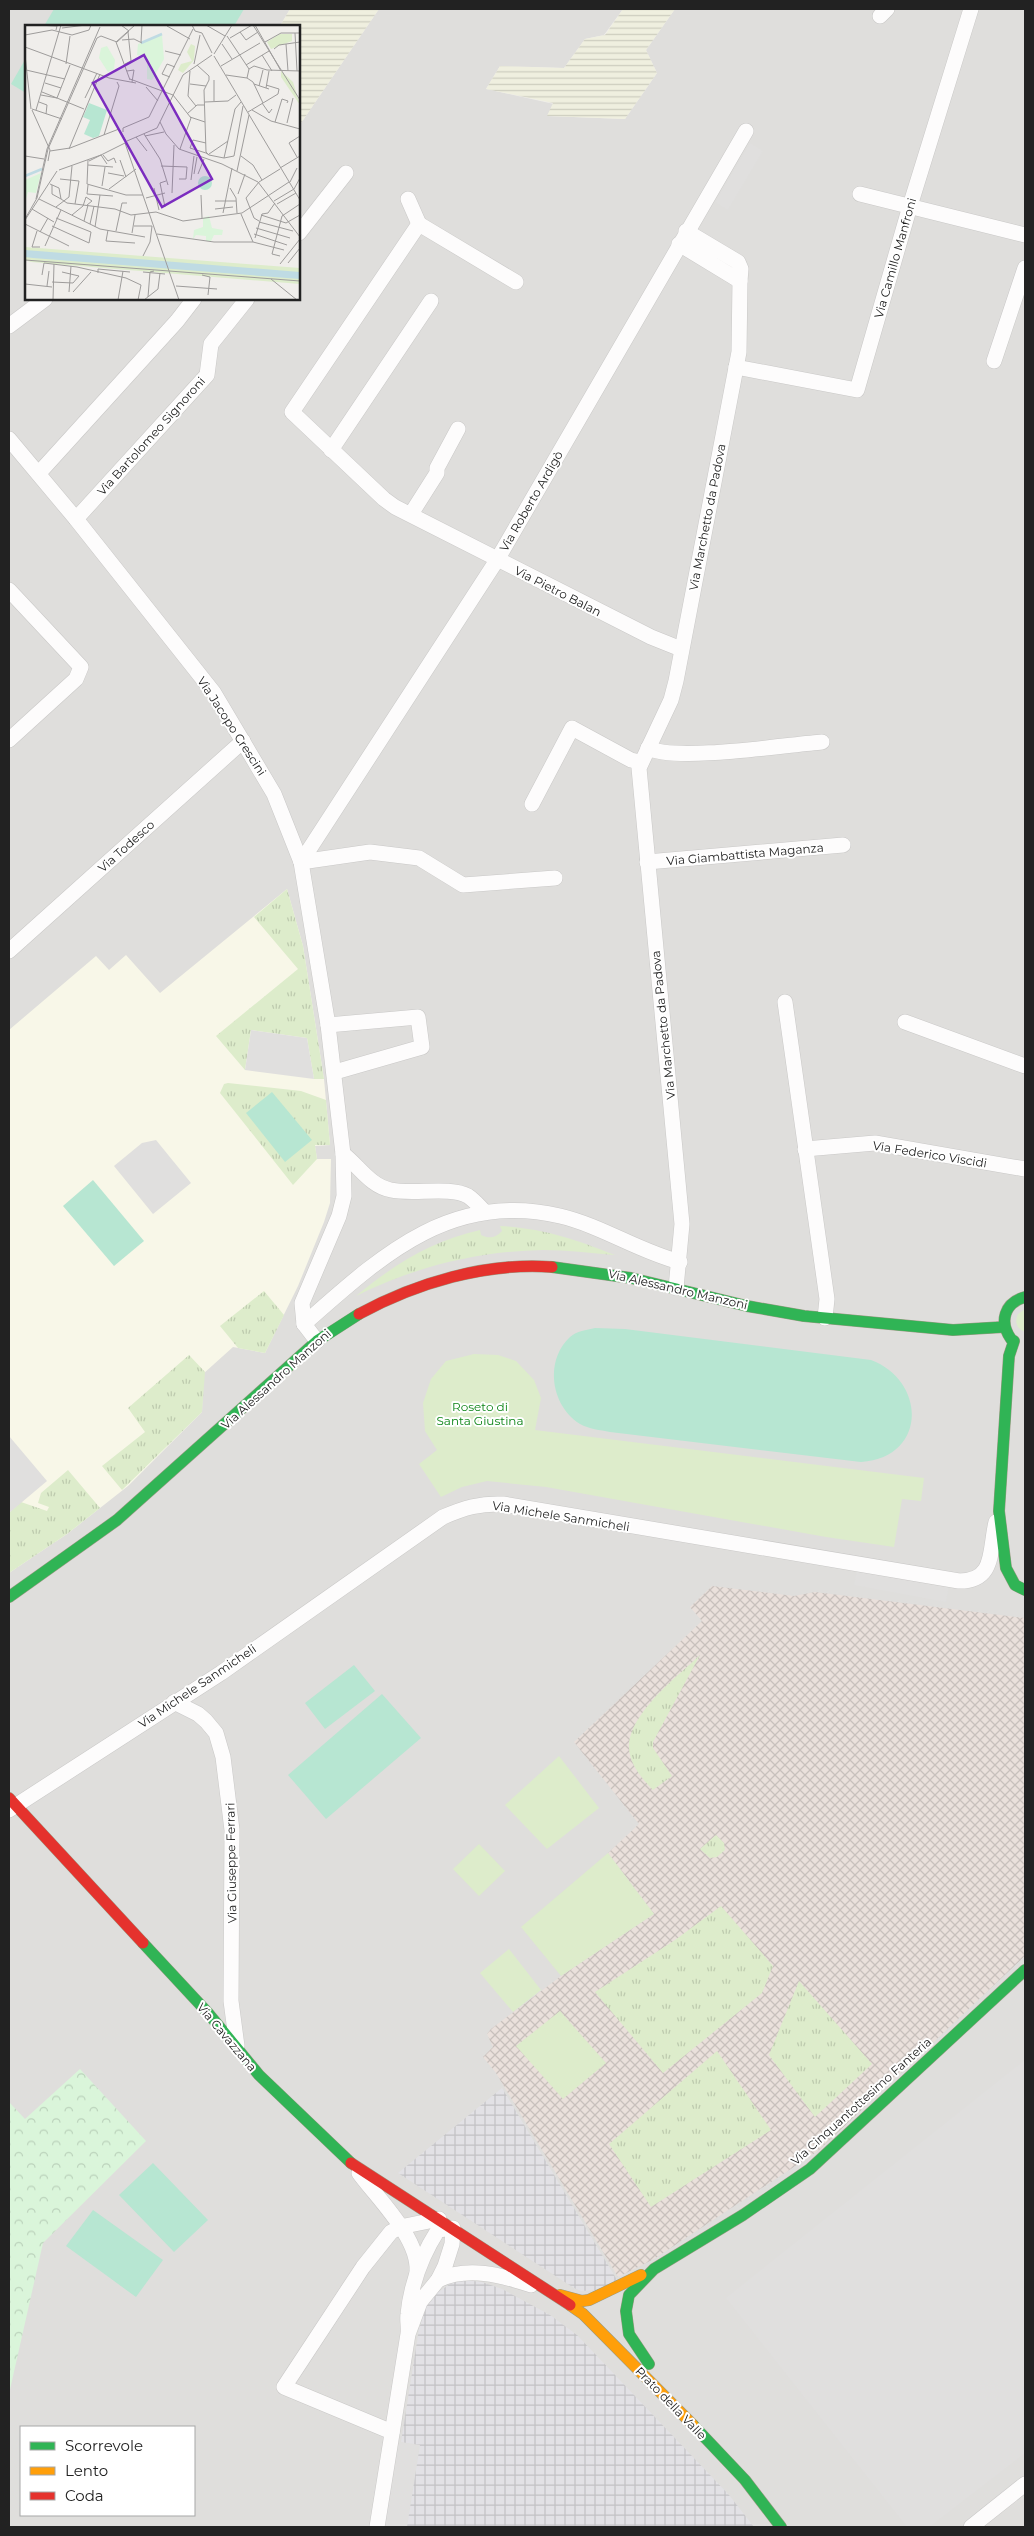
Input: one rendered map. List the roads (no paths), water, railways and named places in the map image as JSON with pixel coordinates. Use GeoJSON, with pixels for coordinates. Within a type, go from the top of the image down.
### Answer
{"type":"FeatureCollection","features":[{"type":"Feature","properties":{"kind":"street","name":"Via Camillo Manfroni"},"geometry":{"type":"LineString","coordinates":[[736,368],[857,390],[910,206],[971,9]]}},
{"type":"Feature","properties":{"kind":"street","name":"Via Roberto Ardigò"},"geometry":{"type":"LineString","coordinates":[[301,862],[497,560],[682,238],[746,131]]}},
{"type":"Feature","properties":{"kind":"street"},"geometry":{"type":"LineString","coordinates":[[300,232],[346,173]]}},
{"type":"Feature","properties":{"kind":"street"},"geometry":{"type":"LineString","coordinates":[[860,194],[1025,235]]}},
{"type":"Feature","properties":{"kind":"street"},"geometry":{"type":"LineString","coordinates":[[408,199],[420,224],[516,282]]}},
{"type":"Feature","properties":{"kind":"street","name":"Via Pietro Balan"},"geometry":{"type":"LineString","coordinates":[[420,224],[292,412],[384,499],[497,560],[651,637],[681,649]]}},
{"type":"Feature","properties":{"kind":"street","name":"Via Marchetto da Padova"},"geometry":{"type":"LineString","coordinates":[[676,1288],[680,1262],[682,1224],[647,862],[640,762],[671,700],[739,352],[740,280],[682,238]]}},
{"type":"Feature","properties":{"kind":"street"},"geometry":{"type":"LineString","coordinates":[[994,361],[1025,268]]}},
{"type":"Feature","properties":{"kind":"street"},"geometry":{"type":"LineString","coordinates":[[9,326],[43,300]]}},
{"type":"Feature","properties":{"kind":"street"},"geometry":{"type":"LineString","coordinates":[[39,473],[177,321],[193,300]]}},
{"type":"Feature","properties":{"kind":"street","name":"Via Bartolomeo Signoroni"},"geometry":{"type":"LineString","coordinates":[[76,519],[207,375],[212,344],[246,300]]}},
{"type":"Feature","properties":{"kind":"street"},"geometry":{"type":"LineString","coordinates":[[331,450],[431,301]]}},
{"type":"Feature","properties":{"kind":"street"},"geometry":{"type":"LineString","coordinates":[[412,514],[437,473],[437,468],[458,429]]}},
{"type":"Feature","properties":{"kind":"street","name":"Via Jacopo Crescini"},"geometry":{"type":"LineString","coordinates":[[9,439],[39,473],[214,693],[274,794],[301,862],[335,1072],[343,1154],[344,1196],[339,1216],[302,1303],[304,1324]]}},
{"type":"Feature","properties":{"kind":"street"},"geometry":{"type":"LineString","coordinates":[[9,590],[81,667],[76,679],[9,740]]}},
{"type":"Feature","properties":{"kind":"street"},"geometry":{"type":"LineString","coordinates":[[532,804],[572,728],[631,760],[640,762]]}},
{"type":"Feature","properties":{"kind":"street","name":"Via Todesco"},"geometry":{"type":"LineString","coordinates":[[9,951],[243,741]]}},
{"type":"Feature","properties":{"kind":"street"},"geometry":{"type":"LineString","coordinates":[[648,748],[660,754],[687,754],[822,742]]}},
{"type":"Feature","properties":{"kind":"street","name":"Via Giambattista Maganza"},"geometry":{"type":"LineString","coordinates":[[647,862],[843,846]]}},
{"type":"Feature","properties":{"kind":"street"},"geometry":{"type":"LineString","coordinates":[[301,862],[370,852],[419,858],[463,885],[555,878]]}},
{"type":"Feature","properties":{"kind":"street"},"geometry":{"type":"LineString","coordinates":[[785,1002],[827,1299],[825,1318]]}},
{"type":"Feature","properties":{"kind":"street"},"geometry":{"type":"LineString","coordinates":[[328,1025],[418,1016],[422,1047],[335,1072]]}},
{"type":"Feature","properties":{"kind":"street"},"geometry":{"type":"LineString","coordinates":[[904,1022],[1025,1066]]}},
{"type":"Feature","properties":{"kind":"street","name":"Via Federico Viscidi"},"geometry":{"type":"LineString","coordinates":[[805,1150],[875,1143],[1025,1170]]}},
{"type":"Feature","properties":{"kind":"street"},"geometry":{"type":"LineString","coordinates":[[343,1154],[378,1185],[391,1190],[411,1193],[426,1191],[461,1194],[468,1196],[485,1212]]}},
{"type":"Feature","properties":{"kind":"street","name":"Via Alessandro Manzoni"},"geometry":{"type":"LineString","coordinates":[[304,1324],[391,1251],[428,1229],[454,1219],[485,1212],[522,1210],[560,1216],[602,1230],[658,1256],[680,1262]]}},
{"type":"Feature","properties":{"kind":"street","name":"Via Alessandro Manzoni"},"geometry":{"type":"LineString","coordinates":[[9,1597],[117,1520],[316,1341],[338,1325],[387,1298],[450,1277],[546,1267],[581,1269],[676,1288],[770,1310],[825,1318],[974,1330],[1004,1327]]}},
{"type":"Feature","properties":{"kind":"street"},"geometry":{"type":"LineString","coordinates":[[1020,1588],[1006,1568],[998,1511],[1009,1356],[1020,1343],[1004,1327],[1005,1312],[1015,1301],[1025,1298]]}},
{"type":"Feature","properties":{"kind":"street"},"geometry":{"type":"LineString","coordinates":[[304,1324],[316,1341]]}},
{"type":"Feature","properties":{"kind":"street","name":"Via Michele Sanmicheli"},"geometry":{"type":"LineString","coordinates":[[11,1805],[221,1673],[443,1517],[468,1506],[503,1504],[959,1581],[976,1580],[984,1572],[998,1511]]}},
{"type":"Feature","properties":{"kind":"street","name":"Via Giuseppe Ferrari"},"geometry":{"type":"LineString","coordinates":[[174,1702],[198,1714],[206,1721],[216,1733],[223,1757],[232,1816],[232,2001],[237,2046]]}},
{"type":"Feature","properties":{"kind":"street","name":"Via Cavazzana"},"geometry":{"type":"LineString","coordinates":[[11,1805],[208,2013],[259,2075],[355,2168],[400,2227],[415,2253],[416,2278]]}},
{"type":"Feature","properties":{"kind":"street","name":"Via Cinquantottesimo Fanteria"},"geometry":{"type":"LineString","coordinates":[[548,2291],[582,2301],[622,2285],[654,2269],[743,2215],[810,2168],[1025,1970]]}},
{"type":"Feature","properties":{"kind":"street","name":"Prato della Valle"},"geometry":{"type":"LineString","coordinates":[[355,2168],[439,2219],[583,2314],[745,2480],[781,2527]]}},
{"type":"Feature","properties":{"kind":"street"},"geometry":{"type":"LineString","coordinates":[[392,2432],[278,2384],[390,2232],[400,2227],[439,2219]]}},
{"type":"Feature","properties":{"kind":"street"},"geometry":{"type":"LineString","coordinates":[[376,2527],[408,2334],[408,2315],[416,2278],[425,2253],[438,2230],[453,2228],[452,2244],[445,2266],[438,2280],[420,2302],[408,2334]]}},
{"type":"Feature","properties":{"kind":"street","name":"Via Cinquantottesimo Fanteria"},"geometry":{"type":"LineString","coordinates":[[654,2269],[629,2295],[626,2311],[629,2334],[637,2349],[745,2480]]}},
{"type":"Feature","properties":{"kind":"street","name":"Prato della Valle"},"geometry":{"type":"LineString","coordinates":[[438,2280],[463,2272],[477,2272],[519,2281],[548,2291]]}},
{"type":"Feature","properties":{"kind":"street"},"geometry":{"type":"LineString","coordinates":[[971,2527],[1025,2484]]}},
{"type":"Feature","properties":{"kind":"park label","name":"Roseto di Santa Giustina"},"geometry":{"type":"Point","coordinates":[480,1413]}}]}
